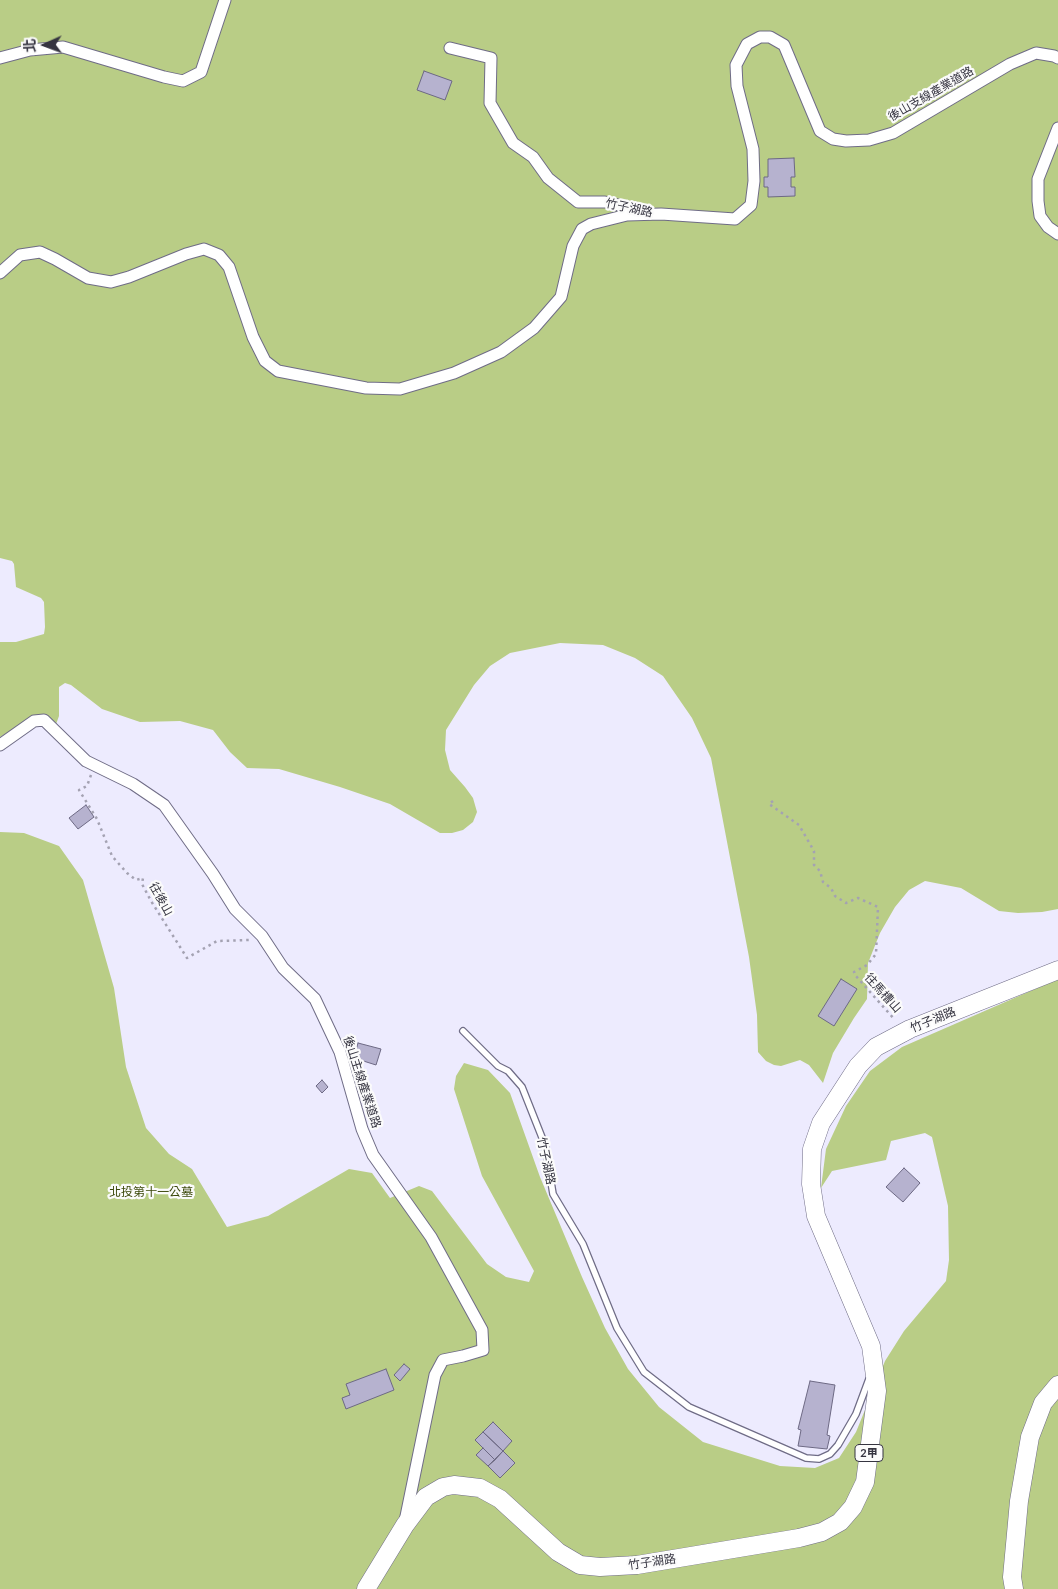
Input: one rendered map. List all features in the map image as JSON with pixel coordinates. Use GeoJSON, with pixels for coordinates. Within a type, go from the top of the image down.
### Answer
{"type":"FeatureCollection","features":[{"type":"Feature","properties":{"kind":"main road","name":"竹子湖路"},"geometry":{"type":"LineString","coordinates":[[366,1589],[405,1525],[426,1497],[443,1487],[454,1485],[480,1488],[500,1499],[558,1552],[580,1564],[600,1567],[638,1566],[799,1538],[822,1532],[840,1522],[853,1507],[865,1482],[877,1391],[871,1346],[816,1216],[810,1184],[812,1148],[821,1123],[858,1066],[876,1047],[906,1031],[1058,970]]}},
{"type":"Feature","properties":{"kind":"main road"},"geometry":{"type":"LineString","coordinates":[[1014,1589],[1012,1577],[1017,1518],[1030,1437],[1043,1403],[1058,1385]]}},
{"type":"Feature","properties":{"kind":"street"},"geometry":{"type":"LineString","coordinates":[[0,58],[30,50],[63,47],[183,81],[202,72],[225,0]]}},
{"type":"Feature","properties":{"kind":"street","name":"後山支線產業道路"},"geometry":{"type":"LineString","coordinates":[[0,272],[20,254],[40,252],[88,278],[111,282],[204,249],[219,255],[229,267],[253,337],[265,361],[278,371],[366,388],[400,389],[454,373],[501,352],[534,328],[561,297],[573,246],[582,229],[591,224],[628,215],[661,214],[735,219],[751,205],[754,181],[753,149],[737,86],[736,65],[747,44],[760,37],[770,37],[784,45],[820,131],[832,139],[846,141],[869,140],[893,133],[1010,64],[1036,53],[1058,58]]}},
{"type":"Feature","properties":{"kind":"street","name":"竹子湖路"},"geometry":{"type":"LineString","coordinates":[[450,48],[491,58],[490,102],[513,143],[534,157],[548,178],[578,202],[605,202],[661,214]]}},
{"type":"Feature","properties":{"kind":"street"},"geometry":{"type":"LineString","coordinates":[[1058,128],[1038,179],[1038,201],[1040,216],[1048,227],[1058,234]]}},
{"type":"Feature","properties":{"kind":"street","name":"後山主線產業道路"},"geometry":{"type":"LineString","coordinates":[[0,746],[34,721],[44,720],[86,761],[133,784],[164,805],[214,874],[235,908],[262,936],[283,968],[315,999],[340,1052],[362,1129],[373,1155],[432,1238],[482,1330],[483,1350],[443,1360],[435,1375],[405,1525]]}},
{"type":"Feature","properties":{"kind":"lane","name":"竹子湖路"},"geometry":{"type":"LineString","coordinates":[[463,1031],[498,1066],[508,1070],[522,1087],[545,1146],[553,1194],[583,1244],[617,1328],[644,1372],[689,1407],[789,1452],[806,1458],[819,1458],[830,1454],[838,1445],[856,1414],[868,1383],[873,1358]]}},
{"type":"Feature","properties":{"kind":"path","name":"往後山"},"geometry":{"type":"LineString","coordinates":[[95,765],[87,786],[79,790],[97,819],[112,856],[136,880],[142,878],[142,884],[151,901],[187,958],[217,941],[253,940],[254,936],[262,936]]}},
{"type":"Feature","properties":{"kind":"path","name":"往馬槽山"},"geometry":{"type":"LineString","coordinates":[[773,801],[769,804],[799,825],[814,851],[814,865],[820,871],[823,882],[832,888],[835,896],[846,903],[858,898],[878,907],[876,954],[867,965],[854,972],[906,1031]]}},
{"type":"Feature","properties":{"kind":"green space"},"geometry":{"type":"Polygon","coordinates":[[[0,0],[1058,0],[1058,909],[1018,913],[999,911],[961,888],[925,881],[909,890],[895,907],[880,933],[868,963],[867,999],[833,1053],[823,1083],[809,1065],[800,1060],[781,1066],[774,1065],[766,1061],[758,1052],[757,1015],[749,957],[711,758],[692,718],[663,676],[635,658],[603,645],[560,643],[510,653],[490,666],[474,685],[446,730],[445,750],[450,770],[473,798],[477,812],[473,822],[463,830],[452,833],[440,833],[390,804],[340,787],[279,769],[247,768],[230,752],[213,730],[180,721],[140,722],[102,709],[71,685],[65,683],[59,687],[59,716],[55,727],[32,718],[0,737],[0,642],[16,642],[44,634],[45,627],[44,602],[41,598],[16,587],[14,564],[12,561],[0,558],[0,0]]]}},
{"type":"Feature","properties":{"kind":"green space","name":"北投第十一公墓"},"geometry":{"type":"Polygon","coordinates":[[[0,832],[24,833],[59,846],[83,880],[114,988],[126,1067],[146,1128],[169,1154],[192,1169],[227,1227],[268,1216],[349,1169],[372,1173],[390,1198],[419,1186],[432,1191],[487,1264],[506,1277],[529,1282],[534,1271],[482,1176],[454,1089],[456,1076],[464,1063],[488,1070],[510,1093],[540,1177],[582,1277],[605,1328],[628,1369],[659,1407],[703,1442],[780,1466],[815,1468],[839,1458],[856,1432],[885,1361],[904,1331],[946,1281],[949,1260],[948,1206],[932,1137],[925,1133],[891,1141],[886,1160],[832,1171],[821,1188],[826,1149],[846,1106],[870,1071],[902,1047],[1058,979],[1058,1589],[0,1589],[0,832]]]}},
{"type":"Feature","properties":{"kind":"building"},"geometry":{"type":"Polygon","coordinates":[[[424,71],[452,81],[445,100],[417,90],[424,71]]]}},
{"type":"Feature","properties":{"kind":"building"},"geometry":{"type":"Polygon","coordinates":[[[794,158],[795,177],[791,177],[791,187],[795,187],[795,196],[768,197],[768,187],[764,187],[764,177],[768,177],[768,159],[794,158]]]}},
{"type":"Feature","properties":{"kind":"building"},"geometry":{"type":"Polygon","coordinates":[[[86,805],[94,817],[78,829],[69,818],[86,805]]]}},
{"type":"Feature","properties":{"kind":"building"},"geometry":{"type":"Polygon","coordinates":[[[841,979],[857,989],[834,1026],[818,1016],[841,979]]]}},
{"type":"Feature","properties":{"kind":"building"},"geometry":{"type":"Polygon","coordinates":[[[358,1043],[381,1049],[376,1065],[354,1058],[358,1043]]]}},
{"type":"Feature","properties":{"kind":"building"},"geometry":{"type":"Polygon","coordinates":[[[322,1080],[328,1087],[322,1093],[316,1086],[322,1080]]]}},
{"type":"Feature","properties":{"kind":"building"},"geometry":{"type":"Polygon","coordinates":[[[904,1168],[920,1183],[903,1202],[886,1187],[904,1168]]]}},
{"type":"Feature","properties":{"kind":"building"},"geometry":{"type":"Polygon","coordinates":[[[404,1364],[410,1369],[400,1381],[394,1375],[404,1364]]]}},
{"type":"Feature","properties":{"kind":"building"},"geometry":{"type":"Polygon","coordinates":[[[386,1369],[394,1390],[346,1409],[342,1398],[350,1395],[346,1384],[386,1369]]]}},
{"type":"Feature","properties":{"kind":"building"},"geometry":{"type":"Polygon","coordinates":[[[810,1381],[835,1385],[827,1435],[830,1436],[827,1449],[798,1446],[801,1430],[798,1429],[810,1381]]]}},
{"type":"Feature","properties":{"kind":"building"},"geometry":{"type":"Polygon","coordinates":[[[493,1422],[512,1441],[503,1451],[483,1432],[493,1422]]]}},
{"type":"Feature","properties":{"kind":"building"},"geometry":{"type":"Polygon","coordinates":[[[483,1432],[503,1451],[495,1460],[475,1440],[483,1432]]]}},
{"type":"Feature","properties":{"kind":"building"},"geometry":{"type":"Polygon","coordinates":[[[483,1448],[495,1460],[488,1466],[476,1455],[483,1448]]]}},
{"type":"Feature","properties":{"kind":"building"},"geometry":{"type":"Polygon","coordinates":[[[503,1451],[515,1463],[500,1478],[488,1466],[503,1451]]]}}]}
